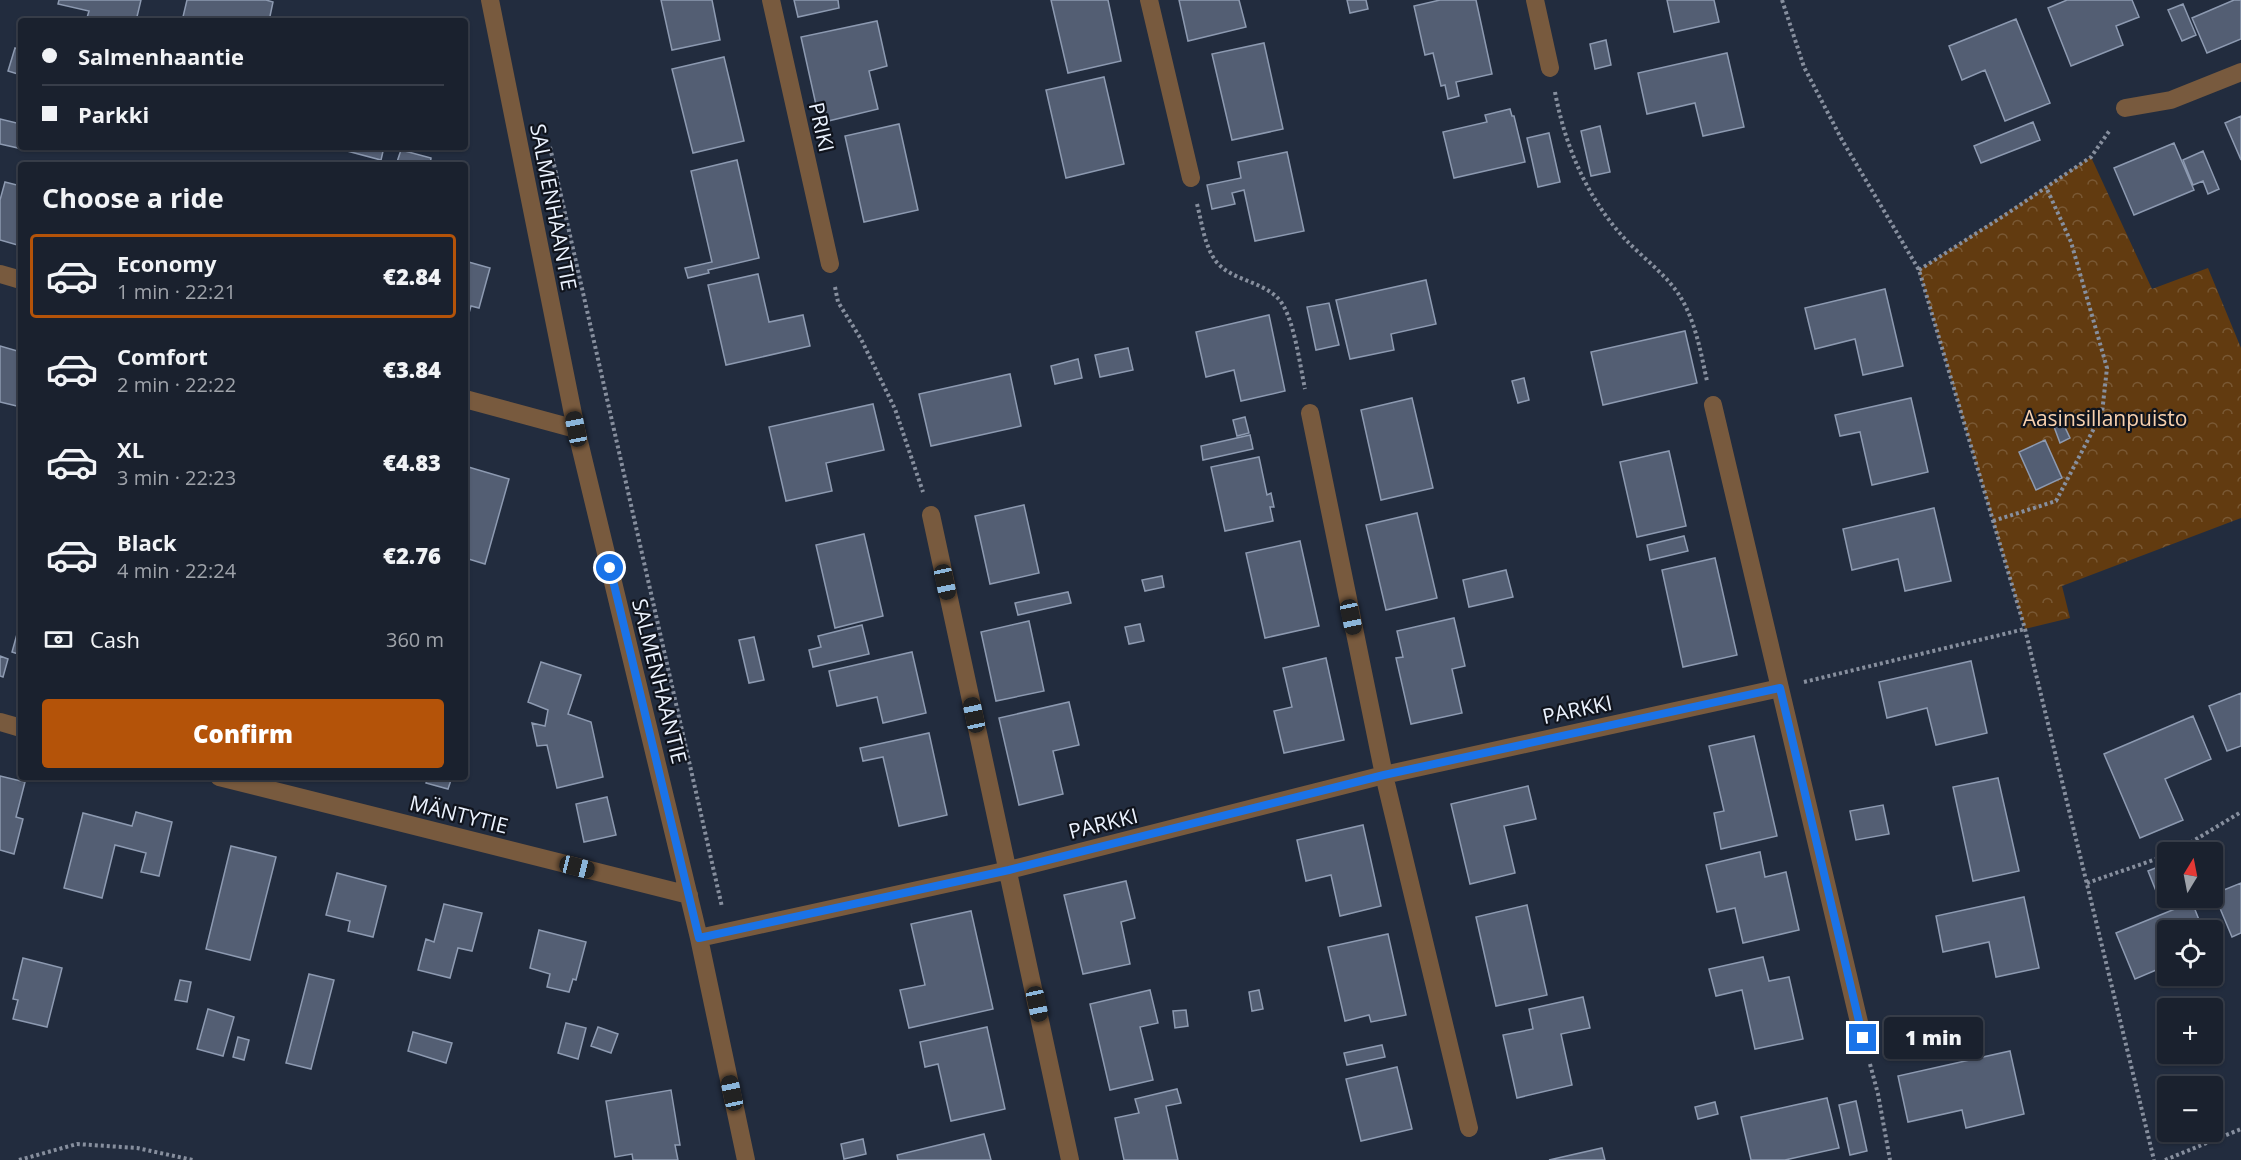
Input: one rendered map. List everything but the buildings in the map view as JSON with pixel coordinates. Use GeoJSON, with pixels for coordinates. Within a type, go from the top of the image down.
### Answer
{"type":"FeatureCollection","features":[{"type":"Feature","properties":{"kind":"street","name":"SALMENHAANTIE"},"geometry":{"type":"LineString","coordinates":[[490,0],[576,429],[689,894],[746,1160]]}},
{"type":"Feature","properties":{"kind":"street","name":"PRIKI"},"geometry":{"type":"LineString","coordinates":[[771,0],[830,264]]}},
{"type":"Feature","properties":{"kind":"street"},"geometry":{"type":"LineString","coordinates":[[1149,0],[1191,178]]}},
{"type":"Feature","properties":{"kind":"street"},"geometry":{"type":"LineString","coordinates":[[1535,0],[1550,68]]}},
{"type":"Feature","properties":{"kind":"street"},"geometry":{"type":"LineString","coordinates":[[2126,108],[2171,100],[2241,72]]}},
{"type":"Feature","properties":{"kind":"street"},"geometry":{"type":"LineString","coordinates":[[0,274],[18,279]]}},
{"type":"Feature","properties":{"kind":"street"},"geometry":{"type":"LineString","coordinates":[[468,400],[576,429]]}},
{"type":"Feature","properties":{"kind":"street"},"geometry":{"type":"LineString","coordinates":[[1713,405],[1863,1038]]}},
{"type":"Feature","properties":{"kind":"street"},"geometry":{"type":"LineString","coordinates":[[1310,413],[1384,775],[1469,1128]]}},
{"type":"Feature","properties":{"kind":"street"},"geometry":{"type":"LineString","coordinates":[[931,515],[1070,1160]]}},
{"type":"Feature","properties":{"kind":"street","name":"PARKKI"},"geometry":{"type":"LineString","coordinates":[[699,938],[1009,870],[1384,775],[1780,688]]}},
{"type":"Feature","properties":{"kind":"street"},"geometry":{"type":"LineString","coordinates":[[0,722],[18,727]]}},
{"type":"Feature","properties":{"kind":"street","name":"MÄNTYTIE"},"geometry":{"type":"LineString","coordinates":[[231,780],[689,894]]}},
{"type":"Feature","properties":{"kind":"path"},"geometry":{"type":"LineString","coordinates":[[1782,0],[1804,67],[1842,140],[1919,270],[2025,629],[2154,1160]]}},
{"type":"Feature","properties":{"kind":"path"},"geometry":{"type":"LineString","coordinates":[[1550,68],[1558,109],[1575,162],[1595,202],[1681,298],[1695,333],[1713,405]]}},
{"type":"Feature","properties":{"kind":"path"},"geometry":{"type":"LineString","coordinates":[[1919,270],[2091,157],[2126,108]]}},
{"type":"Feature","properties":{"kind":"path"},"geometry":{"type":"LineString","coordinates":[[548,138],[728,931]]}},
{"type":"Feature","properties":{"kind":"path"},"geometry":{"type":"LineString","coordinates":[[1191,178],[1206,243],[1216,262],[1231,273],[1270,291],[1283,305],[1294,337],[1310,413]]}},
{"type":"Feature","properties":{"kind":"path"},"geometry":{"type":"LineString","coordinates":[[1993,521],[2056,501],[2102,413],[2107,368],[2072,242],[2046,187]]}},
{"type":"Feature","properties":{"kind":"path"},"geometry":{"type":"LineString","coordinates":[[830,264],[838,302],[861,339],[895,409],[931,515]]}},
{"type":"Feature","properties":{"kind":"path"},"geometry":{"type":"LineString","coordinates":[[1780,688],[2025,629]]}},
{"type":"Feature","properties":{"kind":"path"},"geometry":{"type":"LineString","coordinates":[[2192,842],[2241,812]]}},
{"type":"Feature","properties":{"kind":"path"},"geometry":{"type":"LineString","coordinates":[[2087,883],[2157,859]]}},
{"type":"Feature","properties":{"kind":"path"},"geometry":{"type":"LineString","coordinates":[[1863,1038],[1878,1094],[1890,1160]]}},
{"type":"Feature","properties":{"kind":"path"},"geometry":{"type":"LineString","coordinates":[[2164,1160],[2241,1129]]}},
{"type":"Feature","properties":{"kind":"path"},"geometry":{"type":"LineString","coordinates":[[18,1160],[77,1144],[137,1148],[194,1160]]}},
{"type":"Feature","properties":{"kind":"green space","name":"Aasinsillanpuisto"},"geometry":{"type":"Polygon","coordinates":[[[2091,157],[2152,289],[2208,268],[2241,348],[2241,518],[2062,586],[2070,618],[2025,629],[1919,270],[2091,157]]]}},
{"type":"Feature","properties":{"kind":"route"},"geometry":{"type":"LineString","coordinates":[[610,568],[699,938],[1009,870],[1384,775],[1780,688],[1863,1038]]}}]}
